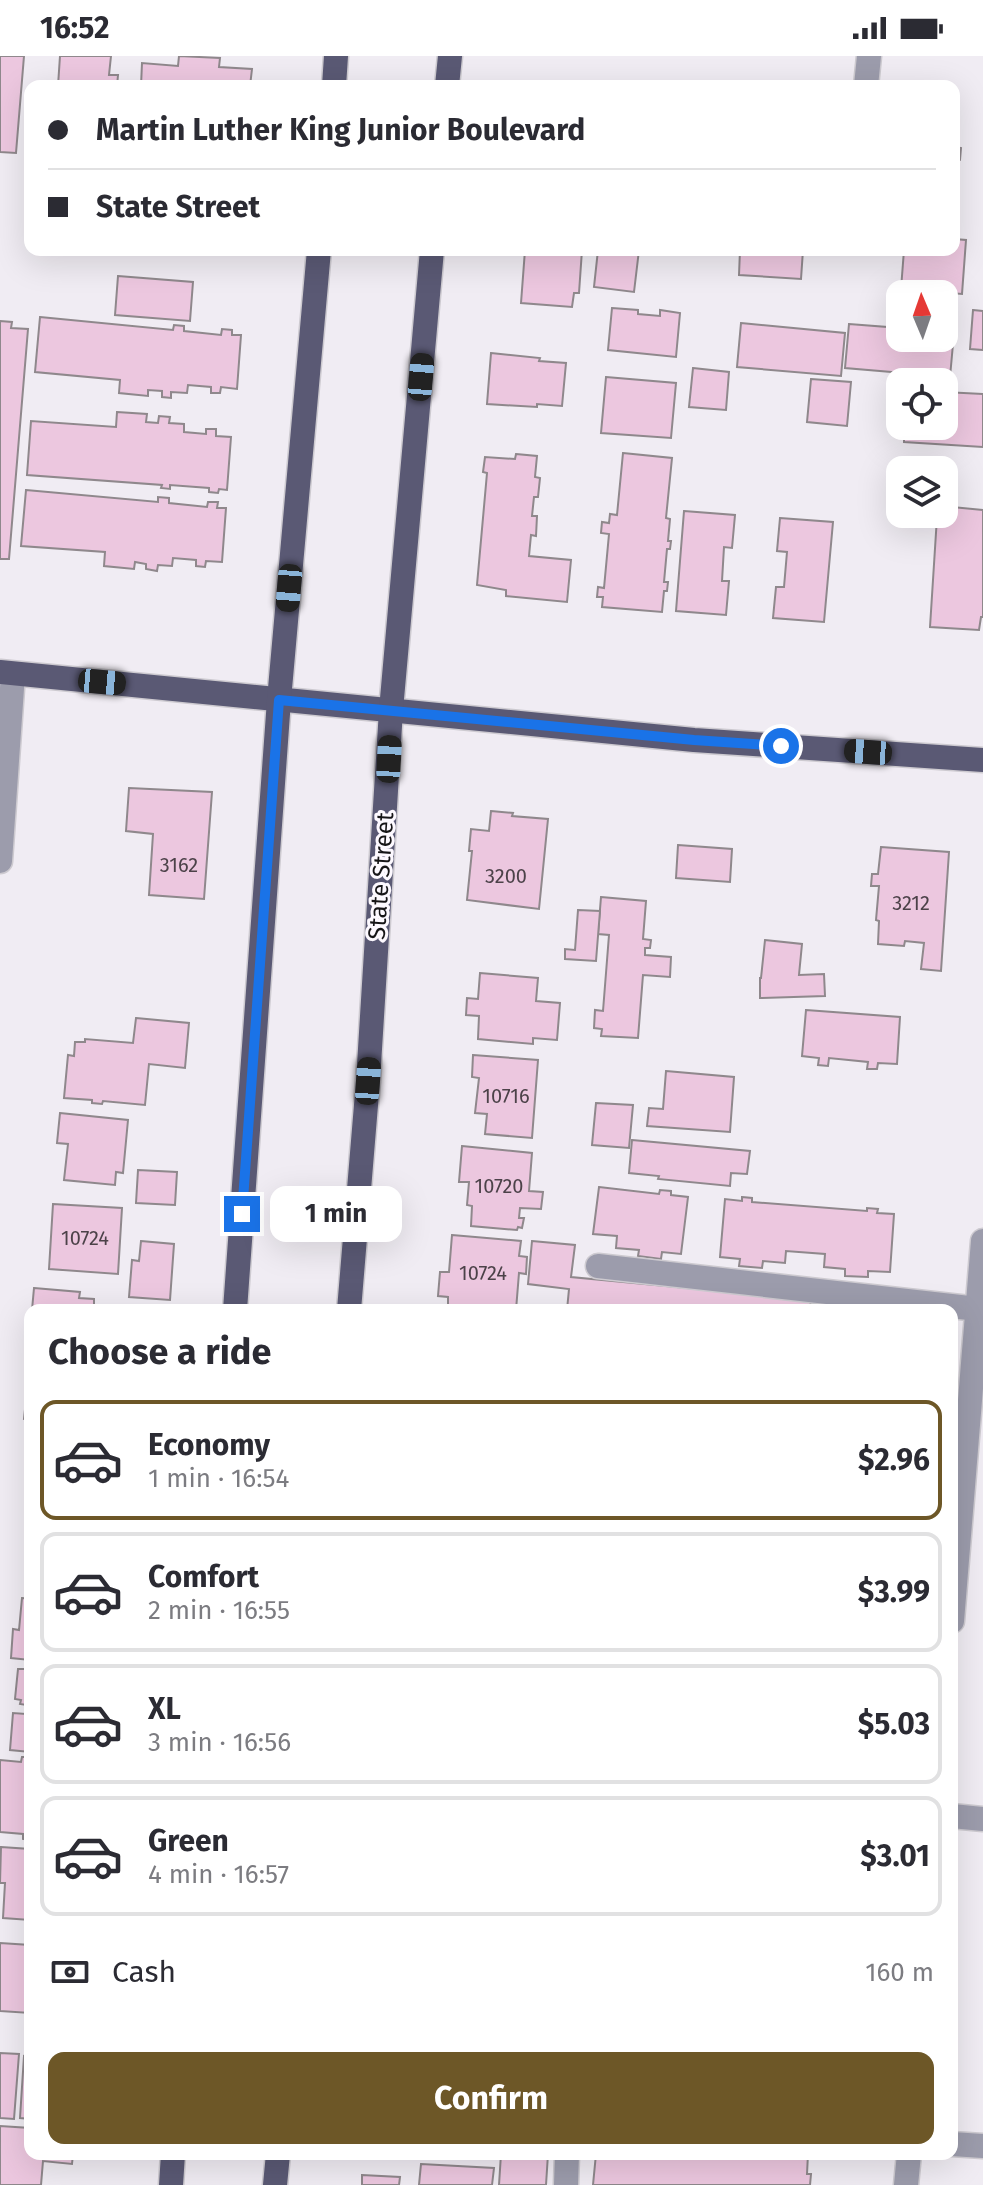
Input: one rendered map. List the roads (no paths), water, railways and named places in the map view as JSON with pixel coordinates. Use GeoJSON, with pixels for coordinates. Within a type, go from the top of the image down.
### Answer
{"type":"FeatureCollection","features":[{"type":"Feature","properties":{"kind":"main road"},"geometry":{"type":"LineString","coordinates":[[334,80],[336,56]]}},
{"type":"Feature","properties":{"kind":"main road"},"geometry":{"type":"LineString","coordinates":[[448,80],[450,56]]}},
{"type":"Feature","properties":{"kind":"main road"},"geometry":{"type":"LineString","coordinates":[[235,1304],[279,700],[318,256]]}},
{"type":"Feature","properties":{"kind":"main road","name":"State Street"},"geometry":{"type":"LineString","coordinates":[[349,1304],[368,1081],[391,710],[431,256]]}},
{"type":"Feature","properties":{"kind":"main road"},"geometry":{"type":"LineString","coordinates":[[7,673],[694,740],[983,760]]}},
{"type":"Feature","properties":{"kind":"main road"},"geometry":{"type":"LineString","coordinates":[[171,2185],[173,2160]]}},
{"type":"Feature","properties":{"kind":"main road"},"geometry":{"type":"LineString","coordinates":[[275,2185],[277,2160]]}},
{"type":"Feature","properties":{"kind":"street"},"geometry":{"type":"LineString","coordinates":[[867,80],[869,56]]}},
{"type":"Feature","properties":{"kind":"street"},"geometry":{"type":"LineString","coordinates":[[0,861],[7,673]]}},
{"type":"Feature","properties":{"kind":"street"},"geometry":{"type":"LineString","coordinates":[[958,1512],[976,1410],[983,1241]]}},
{"type":"Feature","properties":{"kind":"street"},"geometry":{"type":"LineString","coordinates":[[598,1266],[934,1304]]}},
{"type":"Feature","properties":{"kind":"street"},"geometry":{"type":"LineString","coordinates":[[958,1307],[978,1309]]}},
{"type":"Feature","properties":{"kind":"street"},"geometry":{"type":"LineString","coordinates":[[958,1817],[983,1819]]}},
{"type":"Feature","properties":{"kind":"street"},"geometry":{"type":"LineString","coordinates":[[958,2144],[983,2146]]}},
{"type":"Feature","properties":{"kind":"street"},"geometry":{"type":"LineString","coordinates":[[566,2185],[567,2160]]}},
{"type":"Feature","properties":{"kind":"street"},"geometry":{"type":"LineString","coordinates":[[906,2185],[908,2160]]}}]}
